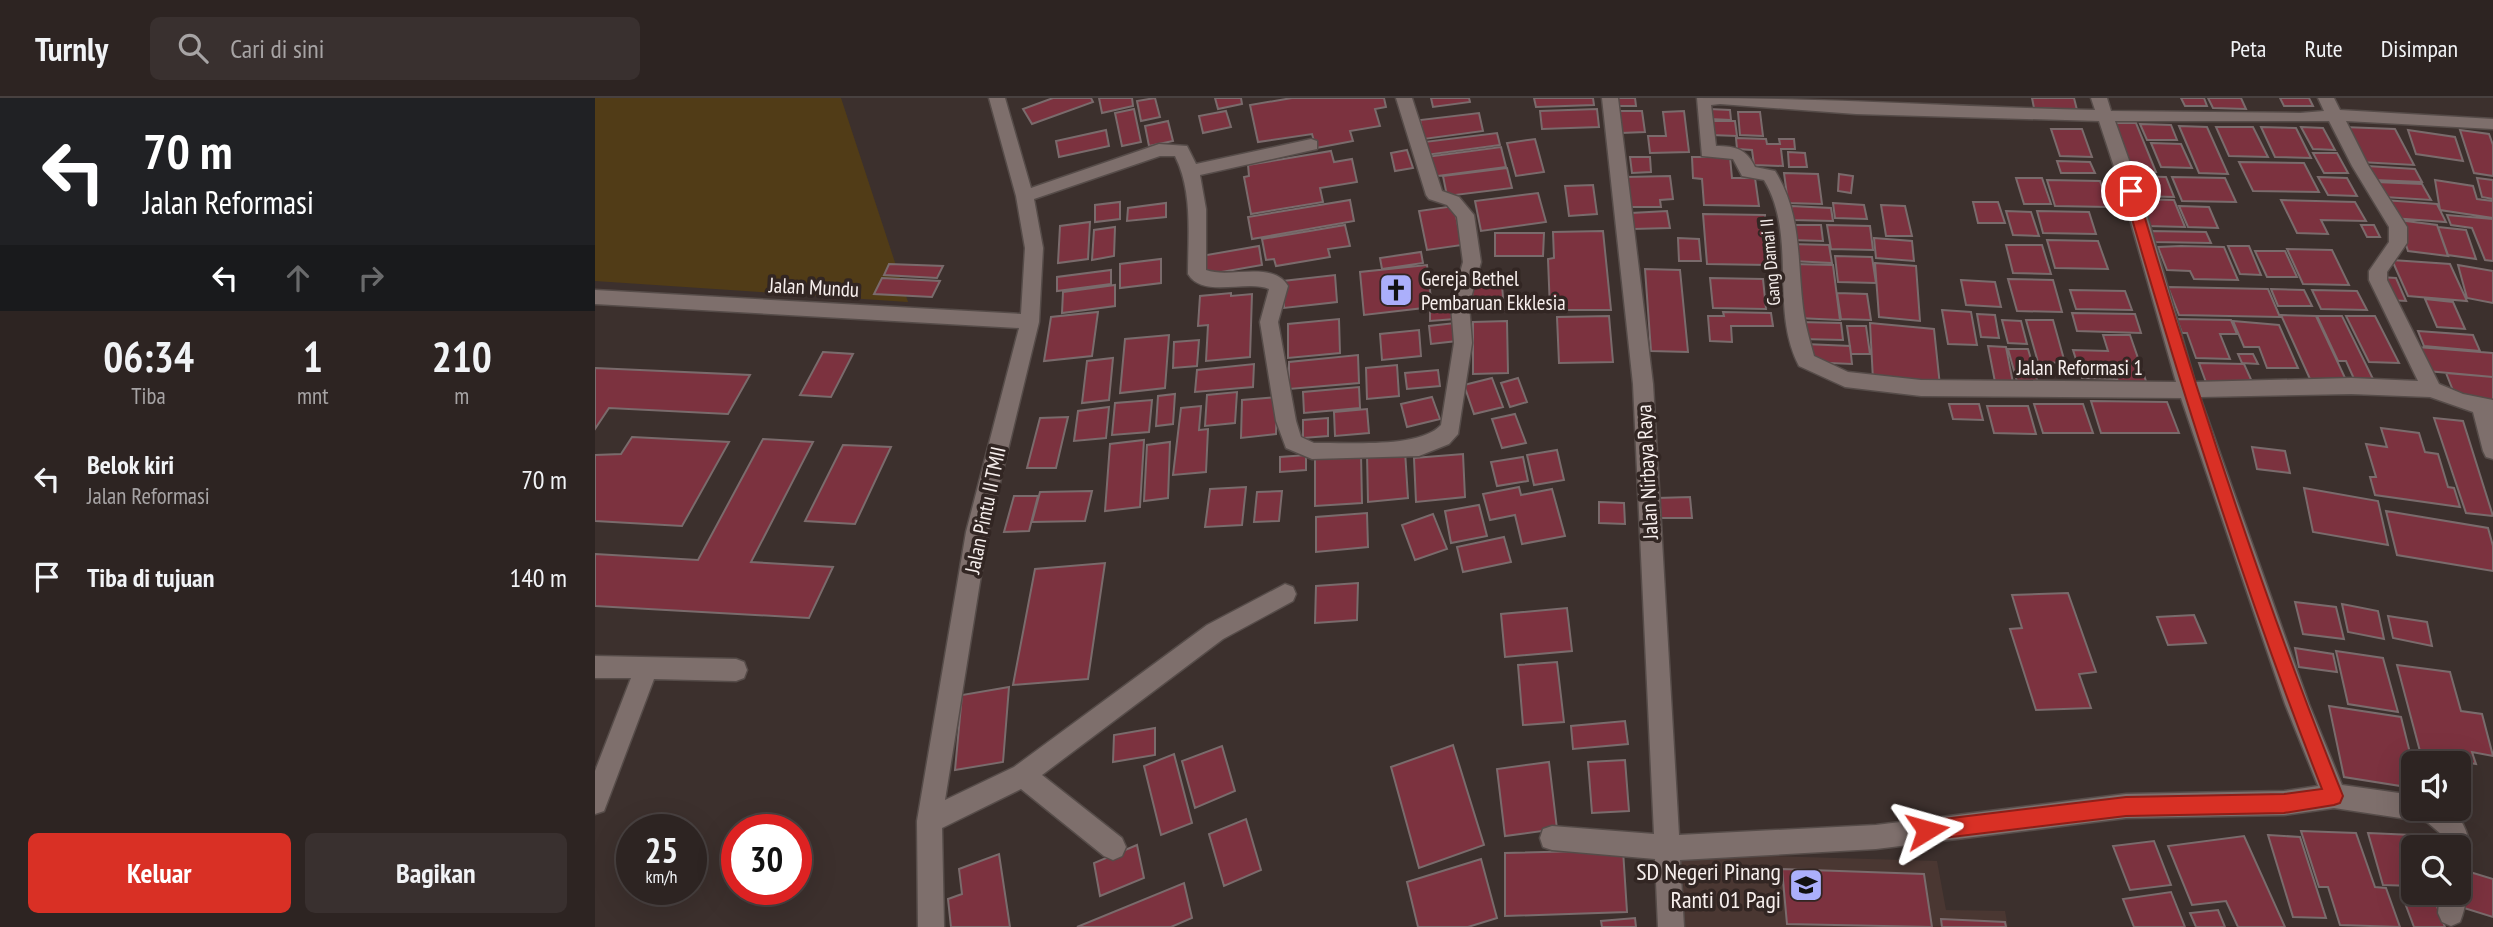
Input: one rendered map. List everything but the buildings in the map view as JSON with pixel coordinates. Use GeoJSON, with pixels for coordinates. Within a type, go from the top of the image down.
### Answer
{"type":"FeatureCollection","features":[{"type":"Feature","properties":{"kind":"street","name":"Jalan Pintu II TMII"},"geometry":{"type":"LineString","coordinates":[[931,927],[929,821],[977,532],[1030,322],[1034,248],[1025,195],[997,98]]}},
{"type":"Feature","properties":{"kind":"street"},"geometry":{"type":"LineString","coordinates":[[1025,195],[1166,148],[1181,150],[1191,172],[1197,209],[1197,274],[1217,283],[1266,280],[1279,286],[1269,322],[1286,421],[1293,442],[1312,451],[1419,448],[1442,438],[1451,428],[1463,343],[1460,304],[1472,262],[1465,215],[1453,201],[1435,195],[1404,98]]}},
{"type":"Feature","properties":{"kind":"street","name":"Jalan Nirbaya Raya"},"geometry":{"type":"LineString","coordinates":[[1610,98],[1643,384],[1671,927]]}},
{"type":"Feature","properties":{"kind":"street"},"geometry":{"type":"LineString","coordinates":[[2326,98],[2360,166],[2398,227],[2398,243],[2378,271],[2378,280],[2432,389]]}},
{"type":"Feature","properties":{"kind":"street","name":"Gang Damai II"},"geometry":{"type":"LineString","coordinates":[[1814,368],[1806,361],[1794,311],[1785,210],[1776,183],[1769,175],[1748,172],[1745,158],[1740,154],[1708,152],[1703,102],[1720,99],[1856,109],[2102,107]]}},
{"type":"Feature","properties":{"kind":"street"},"geometry":{"type":"LineString","coordinates":[[2334,796],[2297,704],[2188,390],[2131,191],[2102,107],[2300,118],[2336,115],[2493,124]]}},
{"type":"Feature","properties":{"kind":"street"},"geometry":{"type":"LineString","coordinates":[[1191,172],[1311,145]]}},
{"type":"Feature","properties":{"kind":"street","name":"Jalan Mundu"},"geometry":{"type":"LineString","coordinates":[[595,297],[1030,322]]}},
{"type":"Feature","properties":{"kind":"street","name":"Jalan Reformasi 1"},"geometry":{"type":"LineString","coordinates":[[1814,368],[1845,379],[1921,387],[2188,390],[2351,386],[2432,389],[2487,407]]}},
{"type":"Feature","properties":{"kind":"street"},"geometry":{"type":"LineString","coordinates":[[2487,407],[2493,452]]}},
{"type":"Feature","properties":{"kind":"street"},"geometry":{"type":"LineString","coordinates":[[929,821],[1023,775],[1215,632],[1285,594]]}},
{"type":"Feature","properties":{"kind":"street"},"geometry":{"type":"LineString","coordinates":[[595,667],[736,670]]}},
{"type":"Feature","properties":{"kind":"street"},"geometry":{"type":"LineString","coordinates":[[595,802],[647,667]]}},
{"type":"Feature","properties":{"kind":"street"},"geometry":{"type":"LineString","coordinates":[[1023,775],[1113,847]]}},
{"type":"Feature","properties":{"kind":"street"},"geometry":{"type":"LineString","coordinates":[[1552,838],[1667,848],[1876,837],[2126,806],[2284,803],[2334,796],[2401,805]]}},
{"type":"Feature","properties":{"kind":"shaded area"},"geometry":{"type":"Polygon","coordinates":[[[595,98],[841,98],[908,302],[595,281],[595,98]]]}},
{"type":"Feature","properties":{"kind":"shaded area","name":"SD Negeri Pinang Ranti 01 Pagi"},"geometry":{"type":"Polygon","coordinates":[[[1669,853],[1937,861],[1946,910],[2005,911],[2008,927],[1671,927],[1669,853]]]}},
{"type":"Feature","properties":{"kind":"place","name":"Gereja Bethel Pembaruan Ekklesia"},"geometry":{"type":"Point","coordinates":[1396,290]}},
{"type":"Feature","properties":{"kind":"place","name":"SD Negeri Pinang Ranti 01 Pagi"},"geometry":{"type":"Point","coordinates":[1806,885]}},
{"type":"Feature","properties":{"kind":"route"},"geometry":{"type":"LineString","coordinates":[[1927,830],[2126,806],[2284,803],[2334,796],[2297,704],[2273,628],[2188,390],[2131,191]]}}]}
